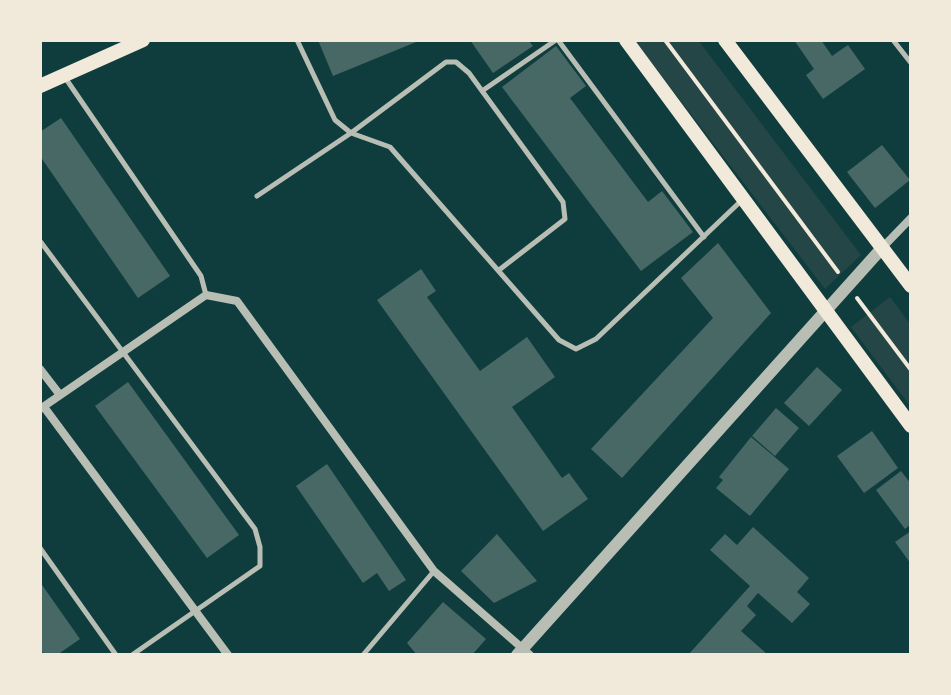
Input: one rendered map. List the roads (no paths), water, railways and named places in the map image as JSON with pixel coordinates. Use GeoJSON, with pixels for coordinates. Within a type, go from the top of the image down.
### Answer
{"type":"FeatureCollection","features":[{"type":"Feature","properties":{"kind":"main road"},"geometry":{"type":"LineString","coordinates":[[40,86],[143,40]]}},
{"type":"Feature","properties":{"kind":"main road"},"geometry":{"type":"LineString","coordinates":[[626,40],[911,426]]}},
{"type":"Feature","properties":{"kind":"main road"},"geometry":{"type":"LineString","coordinates":[[725,40],[911,286]]}},
{"type":"Feature","properties":{"kind":"street"},"geometry":{"type":"LineString","coordinates":[[228,655],[42,408],[206,295],[237,301],[434,571],[523,653],[825,310],[911,218]]}},
{"type":"Feature","properties":{"kind":"street"},"geometry":{"type":"LineString","coordinates":[[40,369],[60,395]]}},
{"type":"Feature","properties":{"kind":"lane"},"geometry":{"type":"LineString","coordinates":[[297,40],[335,120],[351,133],[390,147],[559,340],[576,349],[596,339],[742,200]]}},
{"type":"Feature","properties":{"kind":"lane"},"geometry":{"type":"LineString","coordinates":[[482,91],[557,40],[704,237]]}},
{"type":"Feature","properties":{"kind":"lane"},"geometry":{"type":"LineString","coordinates":[[893,40],[911,63]]}},
{"type":"Feature","properties":{"kind":"lane"},"geometry":{"type":"LineString","coordinates":[[257,196],[351,133],[446,62],[456,62],[482,91],[563,202],[565,219],[499,270]]}},
{"type":"Feature","properties":{"kind":"lane"},"geometry":{"type":"LineString","coordinates":[[64,76],[201,276],[206,295]]}},
{"type":"Feature","properties":{"kind":"lane"},"geometry":{"type":"LineString","coordinates":[[40,241],[255,529],[260,547],[260,566],[132,655]]}},
{"type":"Feature","properties":{"kind":"lane"},"geometry":{"type":"LineString","coordinates":[[40,548],[116,655]]}},
{"type":"Feature","properties":{"kind":"lane"},"geometry":{"type":"LineString","coordinates":[[363,655],[434,571]]}}]}
